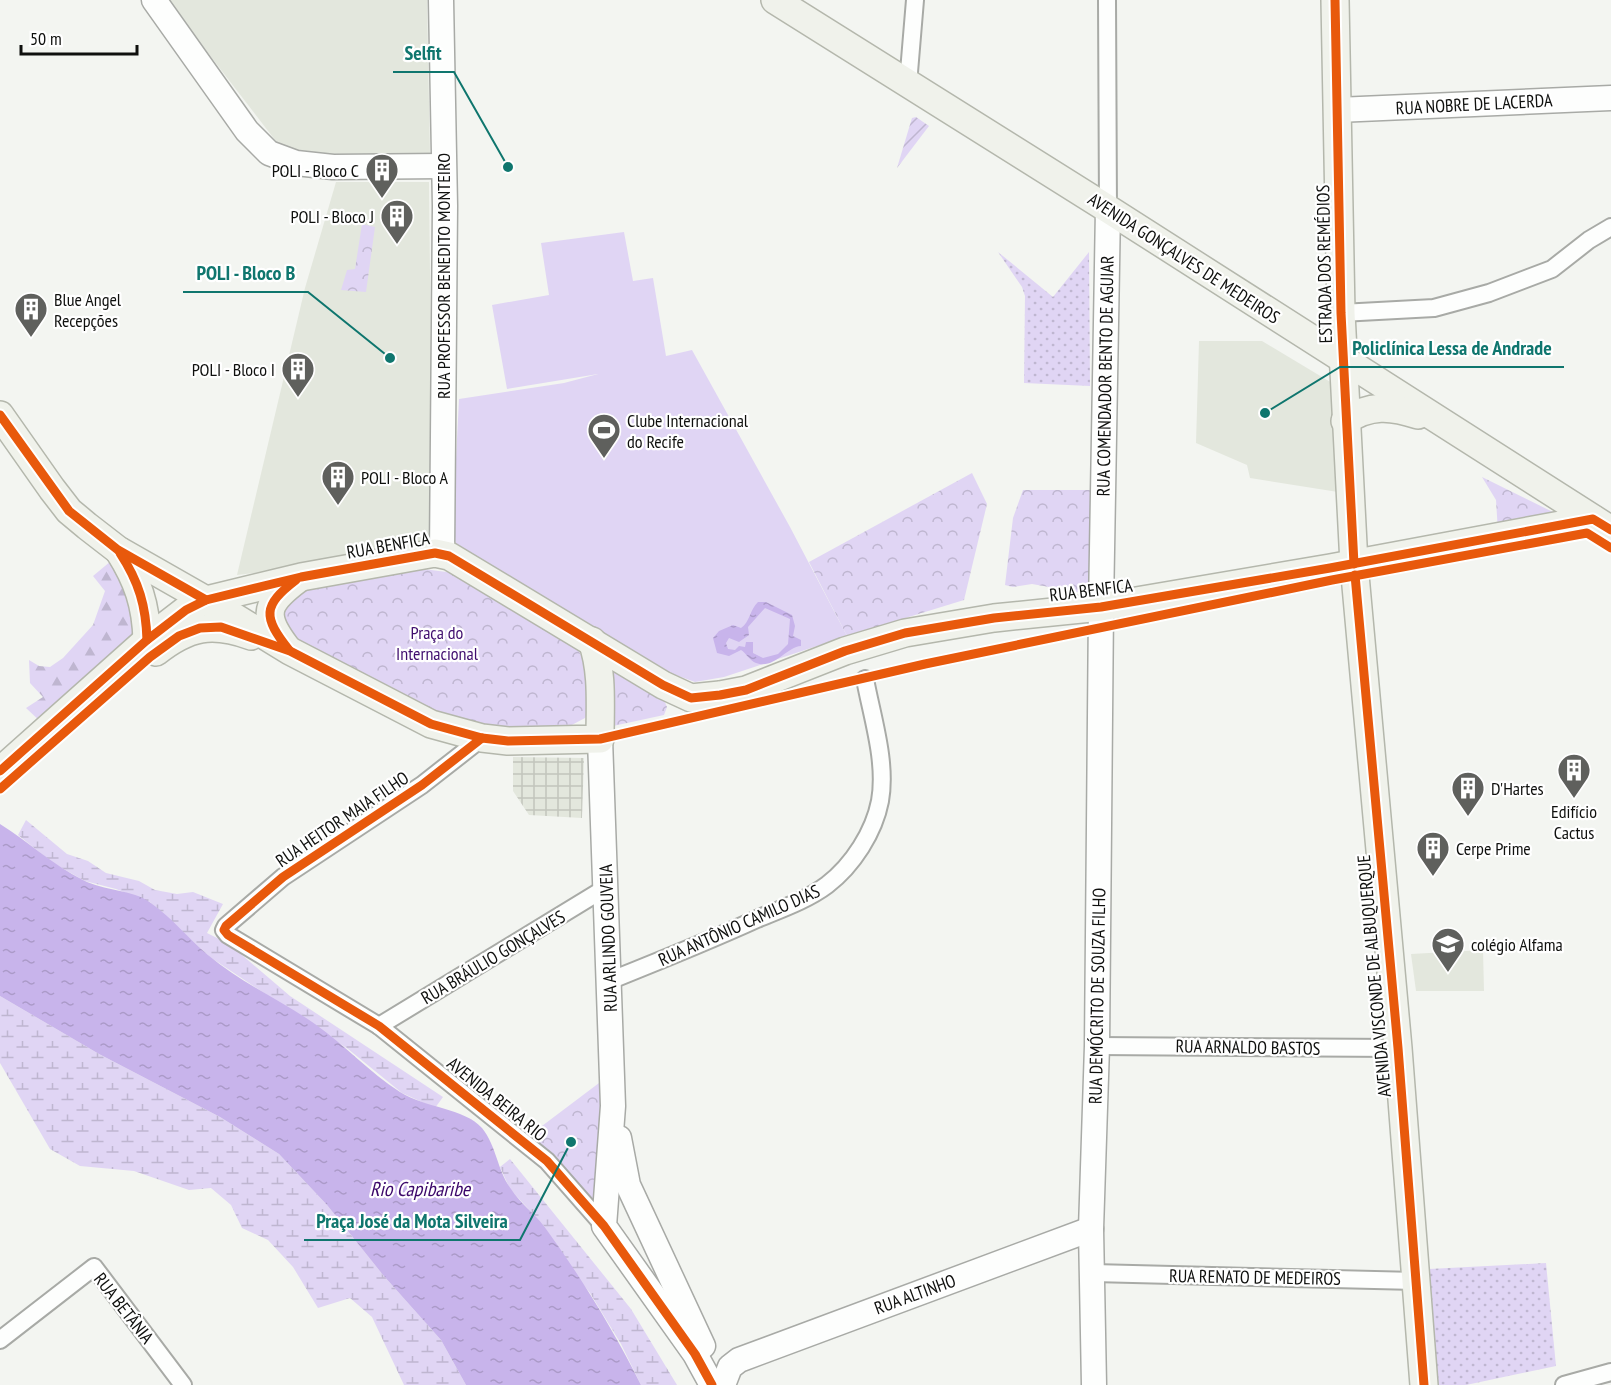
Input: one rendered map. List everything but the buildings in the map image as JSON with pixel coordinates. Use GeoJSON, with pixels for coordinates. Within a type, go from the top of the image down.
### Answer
{"type":"FeatureCollection","features":[{"type":"Feature","properties":{"kind":"main road","name":"AVENIDA GONÇALVES DE MEDEIROS"},"geometry":{"type":"LineString","coordinates":[[775,0],[1602,524]]}},
{"type":"Feature","properties":{"kind":"main road","name":"ESTRADA DOS REMÉDIOS"},"geometry":{"type":"LineString","coordinates":[[1335,0],[1342,359],[1354,564]]}},
{"type":"Feature","properties":{"kind":"main road"},"geometry":{"type":"LineString","coordinates":[[1345,421],[1363,411],[1385,407],[1398,408],[1440,423]]}},
{"type":"Feature","properties":{"kind":"main road"},"geometry":{"type":"LineString","coordinates":[[0,415],[69,511],[118,550],[290,651],[416,718],[482,738],[600,739],[600,694],[596,653],[591,641]]}},
{"type":"Feature","properties":{"kind":"main road","name":"RUA BENFICA"},"geometry":{"type":"LineString","coordinates":[[7,774],[147,640],[186,610],[206,600],[301,577],[442,553],[663,685],[691,698],[746,690],[844,651],[905,633],[994,618],[1101,607],[1602,524]]}},
{"type":"Feature","properties":{"kind":"main road"},"geometry":{"type":"LineString","coordinates":[[118,550],[134,575],[141,592],[146,613],[147,640]]}},
{"type":"Feature","properties":{"kind":"main road","name":"AVENIDA VISCONDE DE ALBUQUERQUE"},"geometry":{"type":"LineString","coordinates":[[1354,564],[1398,1048],[1424,1385]]}},
{"type":"Feature","properties":{"kind":"main road"},"geometry":{"type":"LineString","coordinates":[[290,651],[273,629],[269,612],[279,594],[301,577]]}},
{"type":"Feature","properties":{"kind":"main road"},"geometry":{"type":"LineString","coordinates":[[7,774],[179,636],[200,628],[220,627],[290,651]]}},
{"type":"Feature","properties":{"kind":"street"},"geometry":{"type":"LineString","coordinates":[[154,0],[247,131],[269,153],[296,163],[333,166],[443,166]]}},
{"type":"Feature","properties":{"kind":"street","name":"RUA PROFESSOR BENEDITO MONTEIRO"},"geometry":{"type":"LineString","coordinates":[[441,0],[442,553]]}},
{"type":"Feature","properties":{"kind":"street"},"geometry":{"type":"LineString","coordinates":[[908,84],[915,0]]}},
{"type":"Feature","properties":{"kind":"street","name":"RUA COMENDADOR BENTO DE AGUIAR"},"geometry":{"type":"LineString","coordinates":[[1101,607],[1108,209],[1107,0]]}},
{"type":"Feature","properties":{"kind":"street","name":"RUA NOBRE DE LACERDA"},"geometry":{"type":"LineString","coordinates":[[1337,110],[1611,98]]}},
{"type":"Feature","properties":{"kind":"street"},"geometry":{"type":"LineString","coordinates":[[1341,313],[1434,308],[1489,293],[1552,269],[1611,227]]}},
{"type":"Feature","properties":{"kind":"street","name":"RUA DEMÓCRITO DE SOUZA FILHO"},"geometry":{"type":"LineString","coordinates":[[1095,1385],[1094,1272],[1091,1229],[1097,1046],[1101,607]]}},
{"type":"Feature","properties":{"kind":"street","name":"RUA ANTÔNIO CAMILO DIAS"},"geometry":{"type":"LineString","coordinates":[[609,981],[672,957],[807,897],[828,884],[853,858],[865,841],[874,819],[880,800],[882,774],[865,679]]}},
{"type":"Feature","properties":{"kind":"street","name":"RUA HEITOR MAIA FILHO"},"geometry":{"type":"LineString","coordinates":[[224,930],[241,912],[283,877],[422,785],[482,738]]}},
{"type":"Feature","properties":{"kind":"street","name":"RUA ARLINDO GOUVEIA"},"geometry":{"type":"LineString","coordinates":[[600,739],[613,1106],[604,1226]]}},
{"type":"Feature","properties":{"kind":"street"},"geometry":{"type":"LineString","coordinates":[[571,740],[595,756],[602,770]]}},
{"type":"Feature","properties":{"kind":"street","name":"RUA BRÁULIO GONÇALVES"},"geometry":{"type":"LineString","coordinates":[[379,1026],[607,887]]}},
{"type":"Feature","properties":{"kind":"street","name":"AVENIDA BEIRA RIO"},"geometry":{"type":"LineString","coordinates":[[224,930],[228,935],[379,1026],[547,1161],[604,1226],[695,1354],[712,1385]]}},
{"type":"Feature","properties":{"kind":"street","name":"RUA ARNALDO BASTOS"},"geometry":{"type":"LineString","coordinates":[[1097,1046],[1398,1048]]}},
{"type":"Feature","properties":{"kind":"street","name":"RUA ARLINDO GOUVEIA"},"geometry":{"type":"LineString","coordinates":[[613,1106],[628,1185],[705,1351],[710,1357],[739,1360]]}},
{"type":"Feature","properties":{"kind":"street","name":"RUA ALTINHO"},"geometry":{"type":"LineString","coordinates":[[739,1360],[1091,1229]]}},
{"type":"Feature","properties":{"kind":"street","name":"RUA BETÂNIA"},"geometry":{"type":"LineString","coordinates":[[0,1340],[94,1267],[183,1385]]}},
{"type":"Feature","properties":{"kind":"street","name":"RUA RENATO DE MEDEIROS"},"geometry":{"type":"LineString","coordinates":[[1094,1272],[1416,1281]]}},
{"type":"Feature","properties":{"kind":"street"},"geometry":{"type":"LineString","coordinates":[[723,1385],[730,1367],[739,1360]]}},
{"type":"Feature","properties":{"kind":"street"},"geometry":{"type":"LineString","coordinates":[[1564,1385],[1611,1372]]}},
{"type":"Feature","properties":{"kind":"shaded area"},"geometry":{"type":"Polygon","coordinates":[[[167,0],[427,0],[430,155],[325,158],[282,149],[167,0]]]}},
{"type":"Feature","properties":{"kind":"shaded area"},"geometry":{"type":"Polygon","coordinates":[[[336,182],[429,182],[433,542],[289,569],[237,575],[305,288],[336,182]]]}},
{"type":"Feature","properties":{"kind":"shaded area"},"geometry":{"type":"Polygon","coordinates":[[[1199,341],[1262,341],[1332,383],[1338,492],[1250,478],[1247,465],[1196,443],[1199,341]]]}},
{"type":"Feature","properties":{"kind":"shaded area"},"geometry":{"type":"Polygon","coordinates":[[[513,757],[584,758],[582,818],[529,815],[513,791],[513,757]]]}},
{"type":"Feature","properties":{"kind":"shaded area","name":"colégio Alfama"},"geometry":{"type":"Polygon","coordinates":[[[1483,950],[1484,991],[1416,991],[1411,954],[1483,950]]]}},
{"type":"Feature","properties":{"kind":"green space"},"geometry":{"type":"Polygon","coordinates":[[[916,117],[929,126],[897,168],[912,118],[916,117]]]}},
{"type":"Feature","properties":{"kind":"green space"},"geometry":{"type":"Polygon","coordinates":[[[362,224],[375,227],[366,292],[341,290],[347,270],[355,269],[362,224]]]}},
{"type":"Feature","properties":{"kind":"green space","name":"Clube Internacional do Recife"},"geometry":{"type":"Polygon","coordinates":[[[624,232],[633,281],[653,278],[666,356],[692,350],[790,527],[847,636],[724,677],[695,682],[673,674],[456,545],[453,519],[459,399],[564,383],[598,374],[507,389],[492,305],[549,295],[541,243],[624,232]]]}},
{"type":"Feature","properties":{"kind":"green space"},"geometry":{"type":"Polygon","coordinates":[[[998,252],[1053,297],[1089,252],[1090,386],[1024,383],[1025,296],[1022,287],[998,252]]]}},
{"type":"Feature","properties":{"kind":"green space"},"geometry":{"type":"Polygon","coordinates":[[[972,473],[987,504],[964,600],[847,636],[809,562],[972,473]]]}},
{"type":"Feature","properties":{"kind":"green space"},"geometry":{"type":"Polygon","coordinates":[[[1482,477],[1561,516],[1498,532],[1496,500],[1482,477]]]}},
{"type":"Feature","properties":{"kind":"green space"},"geometry":{"type":"Polygon","coordinates":[[[1023,490],[1093,490],[1093,583],[1086,590],[1077,592],[1032,584],[1013,587],[1005,585],[1013,518],[1023,490]]]}},
{"type":"Feature","properties":{"kind":"green space"},"geometry":{"type":"Polygon","coordinates":[[[117,556],[144,628],[43,724],[26,708],[43,697],[30,683],[29,660],[39,666],[50,667],[63,658],[93,625],[105,591],[93,576],[117,556]]]}},
{"type":"Feature","properties":{"kind":"green space","name":"Praça do Internacional"},"geometry":{"type":"Polygon","coordinates":[[[416,568],[454,573],[576,647],[584,662],[588,682],[589,702],[585,718],[566,728],[529,733],[435,718],[279,628],[287,592],[416,568]]]}},
{"type":"Feature","properties":{"kind":"green space"},"geometry":{"type":"Polygon","coordinates":[[[609,666],[664,700],[667,707],[664,715],[613,726],[609,666]]]}},
{"type":"Feature","properties":{"kind":"green space"},"geometry":{"type":"Polygon","coordinates":[[[26,820],[67,854],[88,861],[106,873],[139,881],[155,890],[177,894],[193,892],[223,904],[207,933],[229,944],[290,996],[443,1097],[435,1108],[402,1093],[348,1049],[210,957],[150,902],[116,889],[85,881],[53,863],[18,835],[26,820]]]}},
{"type":"Feature","properties":{"kind":"green space"},"geometry":{"type":"Polygon","coordinates":[[[0,996],[99,1054],[220,1117],[279,1154],[327,1205],[383,1275],[441,1340],[466,1385],[404,1385],[372,1317],[350,1298],[318,1308],[293,1267],[268,1240],[242,1228],[231,1205],[211,1188],[189,1190],[134,1171],[80,1166],[50,1149],[0,1063],[0,996]]]}},
{"type":"Feature","properties":{"kind":"green space"},"geometry":{"type":"Polygon","coordinates":[[[603,1080],[595,1202],[552,1154],[530,1135],[603,1080]]]}},
{"type":"Feature","properties":{"kind":"green space"},"geometry":{"type":"Polygon","coordinates":[[[510,1159],[631,1309],[677,1385],[641,1385],[621,1344],[590,1293],[569,1266],[544,1226],[510,1189],[500,1167],[510,1159]]]}},
{"type":"Feature","properties":{"kind":"green space"},"geometry":{"type":"Polygon","coordinates":[[[1546,1263],[1556,1366],[1466,1385],[1436,1385],[1429,1269],[1546,1263]]]}},
{"type":"Feature","properties":{"kind":"water"},"geometry":{"type":"Polygon","coordinates":[[[758,602],[766,602],[792,615],[795,626],[793,636],[801,640],[801,646],[795,647],[774,661],[762,664],[754,662],[741,650],[729,656],[717,653],[713,638],[719,631],[733,625],[741,628],[758,602]],[[765,608],[748,627],[749,635],[739,642],[729,638],[726,643],[728,649],[735,650],[739,646],[745,647],[746,642],[753,642],[753,653],[763,658],[778,654],[788,644],[790,619],[765,608]]]}},
{"type":"Feature","properties":{"kind":"water","name":"Rio Capibaribe"},"geometry":{"type":"Polygon","coordinates":[[[0,824],[83,880],[135,895],[151,903],[221,965],[315,1024],[400,1092],[421,1102],[465,1116],[482,1128],[491,1143],[506,1182],[544,1226],[571,1264],[608,1324],[641,1385],[466,1385],[441,1340],[383,1275],[327,1205],[279,1154],[220,1117],[99,1054],[0,996],[0,824]]]}},
{"type":"Feature","properties":{"kind":"cycle path"},"geometry":{"type":"LineString","coordinates":[[1335,0],[1341,313],[1354,564]]}},
{"type":"Feature","properties":{"kind":"cycle path"},"geometry":{"type":"LineString","coordinates":[[0,415],[69,511],[118,550],[206,600]]}},
{"type":"Feature","properties":{"kind":"cycle path"},"geometry":{"type":"LineString","coordinates":[[0,771],[147,640],[186,610],[206,600],[301,577],[435,553],[449,556],[663,685],[691,698],[746,690],[845,651],[905,633],[994,618],[1101,607],[1330,568],[1593,519],[1611,530]]}},
{"type":"Feature","properties":{"kind":"cycle path"},"geometry":{"type":"LineString","coordinates":[[0,789],[150,657],[179,636],[200,628],[221,627],[290,651],[431,724],[482,738],[508,741],[600,739],[925,664],[1332,580],[1587,533],[1611,548]]}},
{"type":"Feature","properties":{"kind":"cycle path"},"geometry":{"type":"LineString","coordinates":[[120,553],[132,574],[140,595],[147,640]]}},
{"type":"Feature","properties":{"kind":"cycle path"},"geometry":{"type":"LineString","coordinates":[[1355,575],[1398,1048],[1424,1385]]}},
{"type":"Feature","properties":{"kind":"cycle path"},"geometry":{"type":"LineString","coordinates":[[289,650],[274,629],[270,612],[277,597],[296,580]]}},
{"type":"Feature","properties":{"kind":"cycle path"},"geometry":{"type":"LineString","coordinates":[[482,738],[422,785],[283,877],[224,930],[228,935],[379,1026],[547,1161],[604,1226],[695,1354],[712,1385]]}},
{"type":"Feature","properties":{"kind":"place","name":"Selfit"},"geometry":{"type":"Point","coordinates":[508,167]}},
{"type":"Feature","properties":{"kind":"place","name":"POLI - Bloco C"},"geometry":{"type":"Point","coordinates":[382,199]}},
{"type":"Feature","properties":{"kind":"place","name":"POLI - Bloco J"},"geometry":{"type":"Point","coordinates":[397,245]}},
{"type":"Feature","properties":{"kind":"place","name":"Blue Angel Recepções"},"geometry":{"type":"Point","coordinates":[31,338]}},
{"type":"Feature","properties":{"kind":"place","name":"POLI - Bloco B"},"geometry":{"type":"Point","coordinates":[390,358]}},
{"type":"Feature","properties":{"kind":"place","name":"POLI - Bloco I"},"geometry":{"type":"Point","coordinates":[298,398]}},
{"type":"Feature","properties":{"kind":"place","name":"Policlínica Lessa de Andrade"},"geometry":{"type":"Point","coordinates":[1265,413]}},
{"type":"Feature","properties":{"kind":"place","name":"Clube Internacional do Recife"},"geometry":{"type":"Point","coordinates":[604,459]}},
{"type":"Feature","properties":{"kind":"place","name":"POLI - Bloco A"},"geometry":{"type":"Point","coordinates":[338,506]}},
{"type":"Feature","properties":{"kind":"place","name":"Edifício Cactus"},"geometry":{"type":"Point","coordinates":[1574,799]}},
{"type":"Feature","properties":{"kind":"place","name":"D'Hartes"},"geometry":{"type":"Point","coordinates":[1468,817]}},
{"type":"Feature","properties":{"kind":"place","name":"Cerpe Prime"},"geometry":{"type":"Point","coordinates":[1433,877]}},
{"type":"Feature","properties":{"kind":"place","name":"colégio Alfama"},"geometry":{"type":"Point","coordinates":[1448,973]}},
{"type":"Feature","properties":{"kind":"place","name":"Praça José da Mota Silveira"},"geometry":{"type":"Point","coordinates":[571,1142]}}]}
